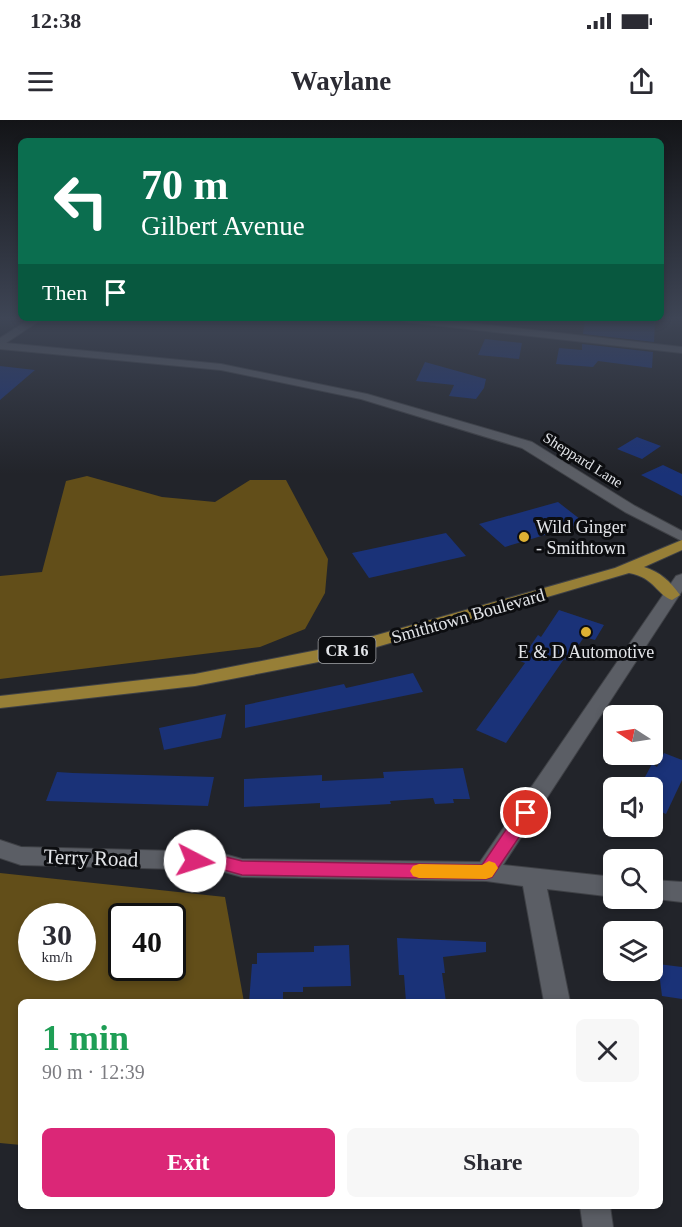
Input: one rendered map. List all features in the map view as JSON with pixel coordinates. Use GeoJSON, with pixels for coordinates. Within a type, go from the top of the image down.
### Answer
{"type":"FeatureCollection","features":[{"type":"Feature","properties":{"kind":"main road","name":"Smithtown Boulevard"},"geometry":{"type":"LineString","coordinates":[[0,702],[195,680],[339,652],[627,568],[682,545]]}},
{"type":"Feature","properties":{"kind":"main road"},"geometry":{"type":"LineString","coordinates":[[627,568],[648,571],[677,587]]}},
{"type":"Feature","properties":{"kind":"street","name":"Sheppard Lane"},"geometry":{"type":"LineString","coordinates":[[239,371],[363,396],[527,445],[630,509],[682,537]]}},
{"type":"Feature","properties":{"kind":"street"},"geometry":{"type":"LineString","coordinates":[[486,872],[677,587]]}},
{"type":"Feature","properties":{"kind":"street","name":"Terry Road"},"geometry":{"type":"LineString","coordinates":[[0,849],[21,856],[217,861],[242,868],[486,872],[603,886]]}},
{"type":"Feature","properties":{"kind":"street"},"geometry":{"type":"LineString","coordinates":[[533,878],[555,999]]}},
{"type":"Feature","properties":{"kind":"street"},"geometry":{"type":"LineString","coordinates":[[663,891],[682,892]]}},
{"type":"Feature","properties":{"kind":"street"},"geometry":{"type":"LineString","coordinates":[[595,1209],[598,1227]]}},
{"type":"Feature","properties":{"kind":"shaded area"},"geometry":{"type":"Polygon","coordinates":[[[87,476],[162,497],[215,502],[250,480],[286,480],[328,559],[325,593],[305,629],[260,647],[0,679],[0,576],[42,572],[66,481],[87,476]]]}},
{"type":"Feature","properties":{"kind":"shaded area"},"geometry":{"type":"Polygon","coordinates":[[[0,873],[225,897],[243,999],[18,999],[18,1145],[0,1143],[0,873]]]}},
{"type":"Feature","properties":{"kind":"building"},"geometry":{"type":"Polygon","coordinates":[[[0,371],[34,371],[0,400],[0,371]]]}},
{"type":"Feature","properties":{"kind":"building"},"geometry":{"type":"Polygon","coordinates":[[[421,371],[456,371],[486,379],[484,388],[476,399],[449,396],[454,385],[416,381],[421,371]]]}},
{"type":"Feature","properties":{"kind":"building"},"geometry":{"type":"Polygon","coordinates":[[[637,437],[661,446],[642,459],[617,449],[637,437]]]}},
{"type":"Feature","properties":{"kind":"building"},"geometry":{"type":"Polygon","coordinates":[[[663,465],[682,474],[682,496],[641,475],[663,465]]]}},
{"type":"Feature","properties":{"kind":"building"},"geometry":{"type":"Polygon","coordinates":[[[558,502],[585,523],[505,547],[479,524],[558,502]]]}},
{"type":"Feature","properties":{"kind":"building"},"geometry":{"type":"Polygon","coordinates":[[[446,533],[466,556],[369,578],[352,553],[446,533]]]}},
{"type":"Feature","properties":{"kind":"building"},"geometry":{"type":"Polygon","coordinates":[[[559,610],[604,625],[595,640],[584,637],[568,661],[564,659],[506,743],[476,730],[525,663],[520,661],[538,635],[541,637],[559,610]]]}},
{"type":"Feature","properties":{"kind":"building"},"geometry":{"type":"Polygon","coordinates":[[[413,673],[423,692],[245,728],[245,705],[344,684],[346,688],[413,673]]]}},
{"type":"Feature","properties":{"kind":"building"},"geometry":{"type":"Polygon","coordinates":[[[226,714],[221,738],[164,750],[159,728],[226,714]]]}},
{"type":"Feature","properties":{"kind":"building"},"geometry":{"type":"Polygon","coordinates":[[[664,753],[682,760],[682,780],[666,814],[663,813],[663,777],[645,777],[651,765],[657,767],[663,765],[664,753]]]}},
{"type":"Feature","properties":{"kind":"building"},"geometry":{"type":"Polygon","coordinates":[[[463,768],[470,799],[453,799],[454,803],[435,804],[433,798],[390,801],[391,804],[320,808],[320,803],[244,807],[244,779],[322,775],[322,781],[384,778],[383,772],[463,768]]]}},
{"type":"Feature","properties":{"kind":"building"},"geometry":{"type":"Polygon","coordinates":[[[57,772],[214,777],[208,806],[46,801],[57,772]]]}},
{"type":"Feature","properties":{"kind":"building"},"geometry":{"type":"Polygon","coordinates":[[[397,938],[486,942],[486,952],[443,957],[445,973],[442,973],[446,999],[406,999],[404,975],[399,975],[397,938]]]}},
{"type":"Feature","properties":{"kind":"building"},"geometry":{"type":"Polygon","coordinates":[[[349,945],[351,986],[303,987],[303,992],[283,992],[283,999],[249,999],[252,964],[257,964],[257,953],[314,952],[314,946],[349,945]]]}},
{"type":"Feature","properties":{"kind":"building"},"geometry":{"type":"Polygon","coordinates":[[[663,965],[682,967],[682,999],[662,996],[660,981],[663,981],[663,965]]]}},
{"type":"Feature","properties":{"kind":"slow traffic"},"geometry":{"type":"LineString","coordinates":[[419,871],[486,872],[489,868]]}},
{"type":"Feature","properties":{"kind":"place","name":"Wild Ginger - Smithtown"},"geometry":{"type":"Point","coordinates":[524,537]}},
{"type":"Feature","properties":{"kind":"place","name":"E & D Automotive"},"geometry":{"type":"Point","coordinates":[586,632]}},
{"type":"Feature","properties":{"kind":"route"},"geometry":{"type":"LineString","coordinates":[[195,861],[217,861],[242,868],[486,872],[526,813]]}}]}
